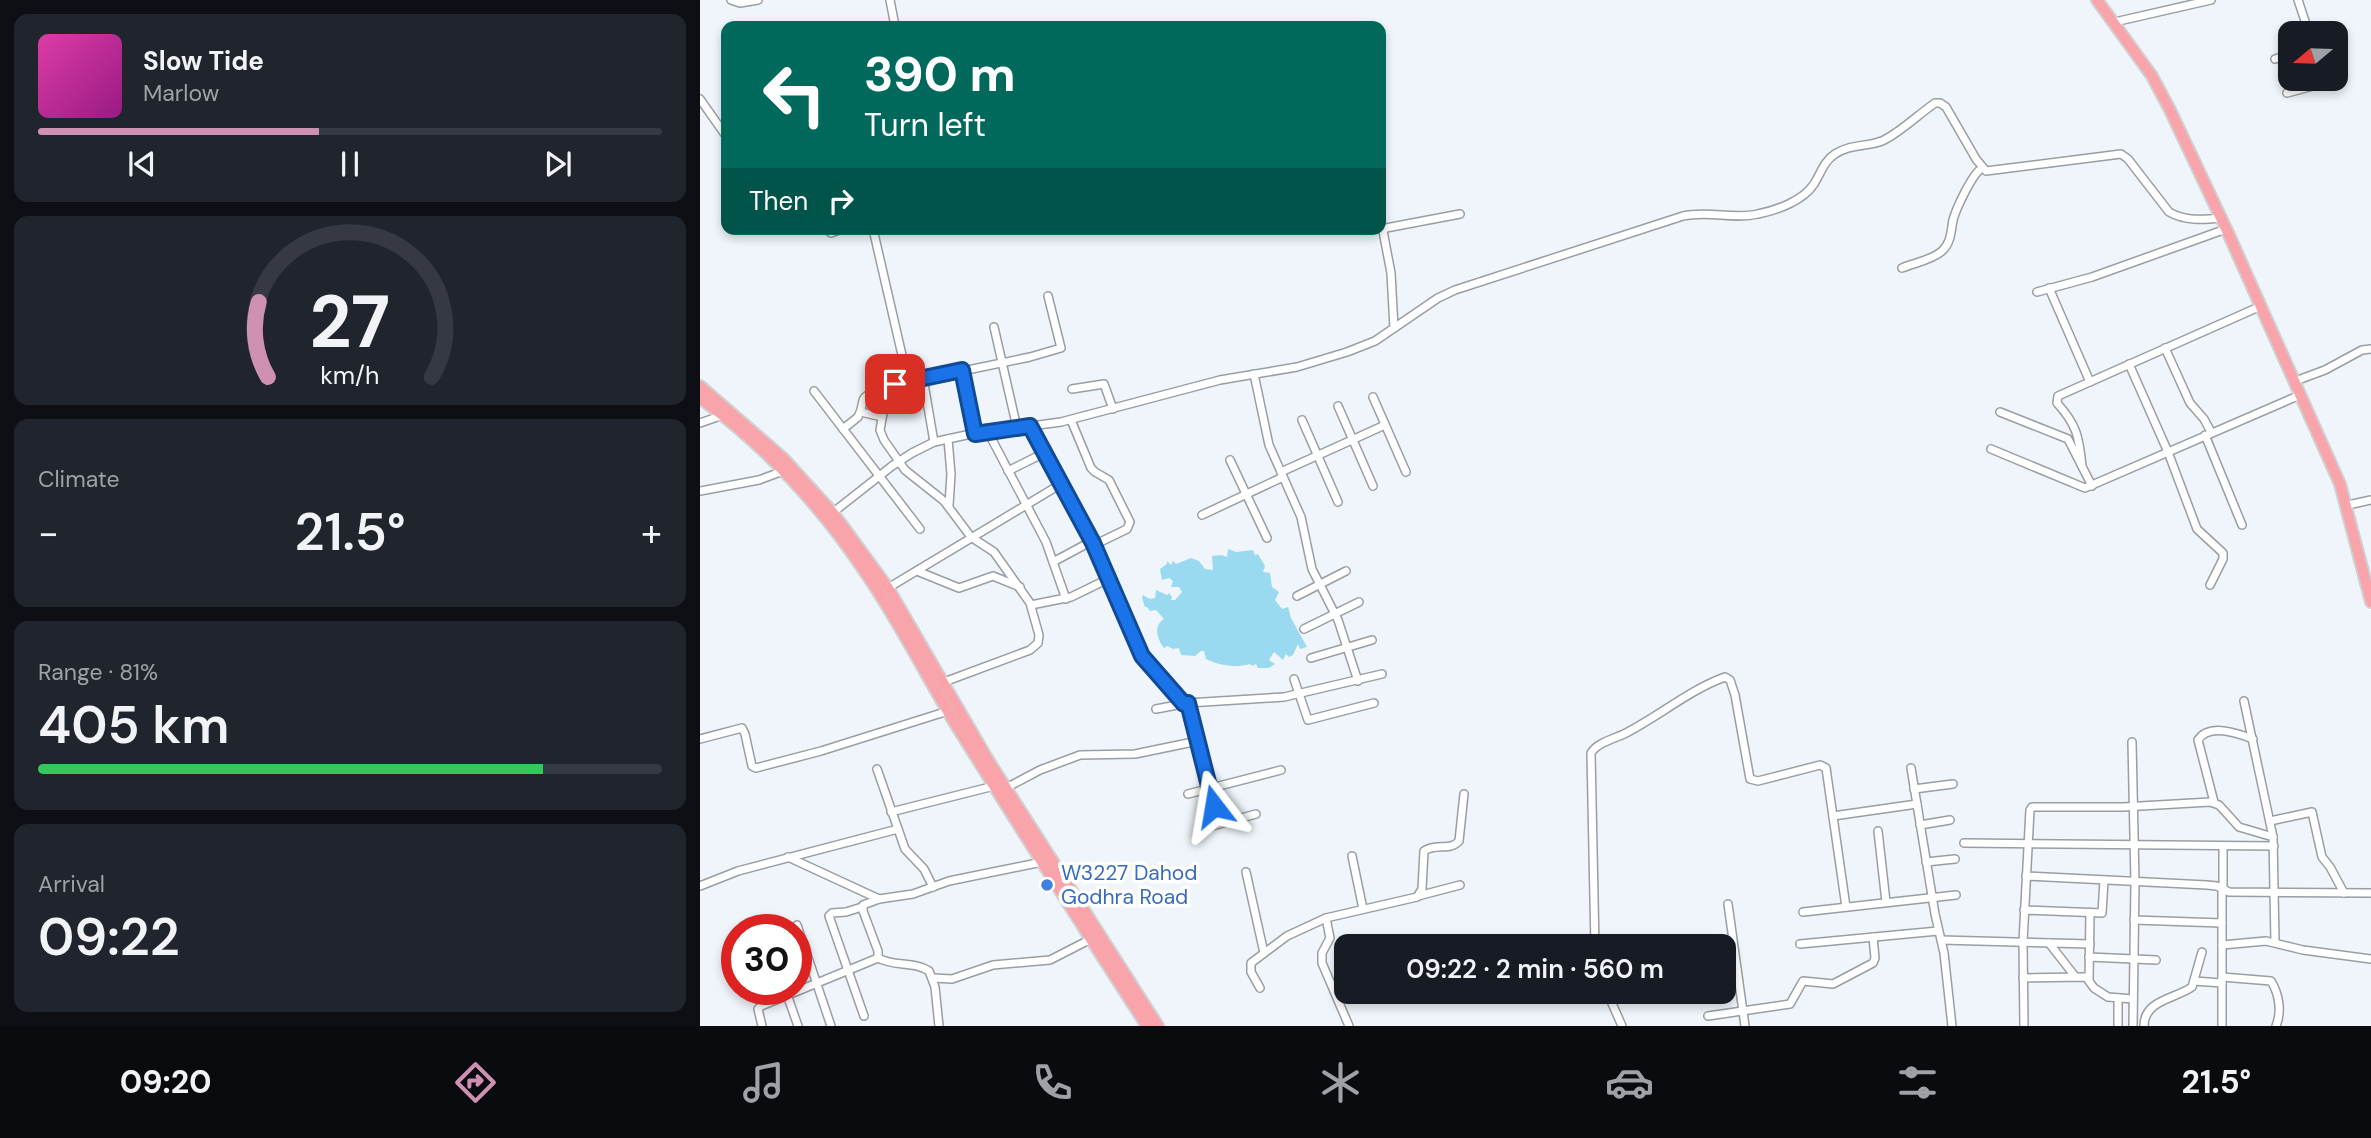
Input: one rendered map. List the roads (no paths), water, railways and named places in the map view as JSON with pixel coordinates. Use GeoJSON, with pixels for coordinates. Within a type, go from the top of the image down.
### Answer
{"type":"FeatureCollection","features":[{"type":"Feature","properties":{"kind":"main road"},"geometry":{"type":"LineString","coordinates":[[2097,0],[2152,76],[2261,306],[2340,484],[2371,603]]}},
{"type":"Feature","properties":{"kind":"main road"},"geometry":{"type":"LineString","coordinates":[[2104,0],[2154,67],[2298,380],[2338,469],[2371,585]]}},
{"type":"Feature","properties":{"kind":"main road"},"geometry":{"type":"LineString","coordinates":[[700,386],[783,458],[888,588],[1006,788],[1158,1026]]}},
{"type":"Feature","properties":{"kind":"main road"},"geometry":{"type":"LineString","coordinates":[[700,398],[723,415],[829,516],[919,657],[948,712],[994,786],[1147,1026]]}},
{"type":"Feature","properties":{"kind":"street"},"geometry":{"type":"LineString","coordinates":[[731,0],[740,4],[758,0]]}},
{"type":"Feature","properties":{"kind":"street"},"geometry":{"type":"LineString","coordinates":[[890,0],[894,21]]}},
{"type":"Feature","properties":{"kind":"street"},"geometry":{"type":"LineString","coordinates":[[2119,21],[2211,0]]}},
{"type":"Feature","properties":{"kind":"street"},"geometry":{"type":"LineString","coordinates":[[2298,0],[2305,21]]}},
{"type":"Feature","properties":{"kind":"street"},"geometry":{"type":"LineString","coordinates":[[2287,93],[2295,91]]}},
{"type":"Feature","properties":{"kind":"street"},"geometry":{"type":"LineString","coordinates":[[700,99],[721,129]]}},
{"type":"Feature","properties":{"kind":"street"},"geometry":{"type":"LineString","coordinates":[[829,516],[898,462],[934,442],[1071,419],[1220,380],[1297,367],[1375,341],[1438,298],[1455,290],[1698,212],[1744,217],[1781,207],[1812,187],[1832,156],[1854,145],[1884,140],[1935,103],[1945,107],[1982,168],[1991,172],[2121,154],[2128,159],[2169,212],[2178,217],[2223,223]]}},
{"type":"Feature","properties":{"kind":"street"},"geometry":{"type":"LineString","coordinates":[[1902,268],[1937,254],[1945,247],[1950,240],[1955,215],[1970,180],[1982,168]]}},
{"type":"Feature","properties":{"kind":"street"},"geometry":{"type":"LineString","coordinates":[[1386,228],[1460,214]]}},
{"type":"Feature","properties":{"kind":"street"},"geometry":{"type":"LineString","coordinates":[[2036,292],[2092,277],[2223,223]]}},
{"type":"Feature","properties":{"kind":"street"},"geometry":{"type":"LineString","coordinates":[[874,235],[908,381]]}},
{"type":"Feature","properties":{"kind":"street"},"geometry":{"type":"LineString","coordinates":[[1384,235],[1391,273],[1394,328]]}},
{"type":"Feature","properties":{"kind":"street"},"geometry":{"type":"LineString","coordinates":[[2049,288],[2090,382]]}},
{"type":"Feature","properties":{"kind":"street"},"geometry":{"type":"LineString","coordinates":[[843,429],[858,417],[864,396],[881,388],[1061,348],[1048,296]]}},
{"type":"Feature","properties":{"kind":"street"},"geometry":{"type":"LineString","coordinates":[[2082,466],[2075,425],[2056,400],[2058,396],[2261,306]]}},
{"type":"Feature","properties":{"kind":"street"},"geometry":{"type":"LineString","coordinates":[[994,327],[1017,428]]}},
{"type":"Feature","properties":{"kind":"street"},"geometry":{"type":"LineString","coordinates":[[2165,348],[2190,402],[2204,419],[2242,525]]}},
{"type":"Feature","properties":{"kind":"street"},"geometry":{"type":"LineString","coordinates":[[2298,380],[2325,370],[2362,350],[2371,349]]}},
{"type":"Feature","properties":{"kind":"street"},"geometry":{"type":"LineString","coordinates":[[2129,364],[2168,452],[2197,529],[2223,554],[2210,585]]}},
{"type":"Feature","properties":{"kind":"street"},"geometry":{"type":"LineString","coordinates":[[962,370],[975,434]]}},
{"type":"Feature","properties":{"kind":"street"},"geometry":{"type":"LineString","coordinates":[[1254,374],[1269,445],[1301,517],[1310,564],[1335,614],[1357,681]]}},
{"type":"Feature","properties":{"kind":"street"},"geometry":{"type":"LineString","coordinates":[[923,378],[934,442]]}},
{"type":"Feature","properties":{"kind":"street"},"geometry":{"type":"LineString","coordinates":[[1072,390],[1104,384],[1113,409]]}},
{"type":"Feature","properties":{"kind":"street"},"geometry":{"type":"LineString","coordinates":[[881,388],[885,402],[881,435],[898,462],[911,476],[939,495],[971,537],[994,552],[1031,605],[1039,635],[1038,643],[1030,650],[944,682]]}},
{"type":"Feature","properties":{"kind":"street"},"geometry":{"type":"LineString","coordinates":[[814,391],[920,529]]}},
{"type":"Feature","properties":{"kind":"street"},"geometry":{"type":"LineString","coordinates":[[1991,449],[2079,487],[2092,486],[2300,395]]}},
{"type":"Feature","properties":{"kind":"street"},"geometry":{"type":"LineString","coordinates":[[1373,397],[1406,472]]}},
{"type":"Feature","properties":{"kind":"street"},"geometry":{"type":"LineString","coordinates":[[1338,406],[1373,486]]}},
{"type":"Feature","properties":{"kind":"street"},"geometry":{"type":"LineString","coordinates":[[861,412],[882,417]]}},
{"type":"Feature","properties":{"kind":"street"},"geometry":{"type":"LineString","coordinates":[[2000,412],[2068,439],[2092,486]]}},
{"type":"Feature","properties":{"kind":"street"},"geometry":{"type":"LineString","coordinates":[[700,422],[723,415]]}},
{"type":"Feature","properties":{"kind":"street"},"geometry":{"type":"LineString","coordinates":[[1053,562],[1127,529],[1130,522],[1109,480],[1093,471],[1071,419]]}},
{"type":"Feature","properties":{"kind":"street"},"geometry":{"type":"LineString","coordinates":[[1302,420],[1338,502]]}},
{"type":"Feature","properties":{"kind":"street"},"geometry":{"type":"LineString","coordinates":[[1202,515],[1317,456],[1385,425]]}},
{"type":"Feature","properties":{"kind":"street"},"geometry":{"type":"LineString","coordinates":[[1030,426],[1093,543],[1142,656],[1186,704],[1218,824]]}},
{"type":"Feature","properties":{"kind":"street"},"geometry":{"type":"LineString","coordinates":[[988,432],[1046,542],[1066,599]]}},
{"type":"Feature","properties":{"kind":"street"},"geometry":{"type":"LineString","coordinates":[[948,439],[951,474],[949,506]]}},
{"type":"Feature","properties":{"kind":"street"},"geometry":{"type":"LineString","coordinates":[[1008,471],[1044,453]]}},
{"type":"Feature","properties":{"kind":"street"},"geometry":{"type":"LineString","coordinates":[[1230,460],[1267,538]]}},
{"type":"Feature","properties":{"kind":"street"},"geometry":{"type":"LineString","coordinates":[[700,491],[759,480],[783,471]]}},
{"type":"Feature","properties":{"kind":"street"},"geometry":{"type":"LineString","coordinates":[[888,588],[1061,484]]}},
{"type":"Feature","properties":{"kind":"street"},"geometry":{"type":"LineString","coordinates":[[2348,505],[2371,500]]}},
{"type":"Feature","properties":{"kind":"street"},"geometry":{"type":"LineString","coordinates":[[917,571],[960,588],[993,576],[1020,587]]}},
{"type":"Feature","properties":{"kind":"street"},"geometry":{"type":"LineString","coordinates":[[1297,596],[1346,571]]}},
{"type":"Feature","properties":{"kind":"street"},"geometry":{"type":"LineString","coordinates":[[1031,605],[1066,599],[1108,579]]}},
{"type":"Feature","properties":{"kind":"street"},"geometry":{"type":"LineString","coordinates":[[1304,629],[1359,603]]}},
{"type":"Feature","properties":{"kind":"street"},"geometry":{"type":"LineString","coordinates":[[1311,658],[1373,640]]}},
{"type":"Feature","properties":{"kind":"street"},"geometry":{"type":"LineString","coordinates":[[1156,709],[1300,695],[1382,674]]}},
{"type":"Feature","properties":{"kind":"street"},"geometry":{"type":"LineString","coordinates":[[1595,934],[1591,754],[1596,747],[1636,728],[1725,677],[1730,680],[1735,695],[1750,779],[1758,781],[1824,765],[1828,775],[1846,907]]}},
{"type":"Feature","properties":{"kind":"street"},"geometry":{"type":"LineString","coordinates":[[1294,679],[1308,720],[1374,703]]}},
{"type":"Feature","properties":{"kind":"street"},"geometry":{"type":"LineString","coordinates":[[2244,701],[2274,842],[2275,942]]}},
{"type":"Feature","properties":{"kind":"street"},"geometry":{"type":"LineString","coordinates":[[700,739],[742,728],[752,766],[756,768],[948,712]]}},
{"type":"Feature","properties":{"kind":"street"},"geometry":{"type":"LineString","coordinates":[[2253,738],[2225,731],[2200,736],[2198,740],[2214,802],[2239,827],[2274,842]]}},
{"type":"Feature","properties":{"kind":"street"},"geometry":{"type":"LineString","coordinates":[[1006,788],[1040,770],[1088,753],[1135,754],[1198,741]]}},
{"type":"Feature","properties":{"kind":"street"},"geometry":{"type":"LineString","coordinates":[[2132,742],[2135,807],[2133,1026]]}},
{"type":"Feature","properties":{"kind":"street"},"geometry":{"type":"LineString","coordinates":[[1911,768],[1944,953],[1952,1026]]}},
{"type":"Feature","properties":{"kind":"street"},"geometry":{"type":"LineString","coordinates":[[877,769],[907,854],[924,869],[933,887]]}},
{"type":"Feature","properties":{"kind":"street"},"geometry":{"type":"LineString","coordinates":[[1188,794],[1281,770]]}},
{"type":"Feature","properties":{"kind":"street"},"geometry":{"type":"LineString","coordinates":[[1914,789],[1952,784]]}},
{"type":"Feature","properties":{"kind":"street"},"geometry":{"type":"LineString","coordinates":[[891,812],[994,786]]}},
{"type":"Feature","properties":{"kind":"street"},"geometry":{"type":"LineString","coordinates":[[1417,897],[1422,889],[1424,851],[1433,847],[1454,846],[1459,841],[1464,794]]}},
{"type":"Feature","properties":{"kind":"street"},"geometry":{"type":"LineString","coordinates":[[2024,1026],[2023,942],[2029,810],[2032,807],[2135,807],[2214,802]]}},
{"type":"Feature","properties":{"kind":"street"},"geometry":{"type":"LineString","coordinates":[[1833,816],[1917,804]]}},
{"type":"Feature","properties":{"kind":"street"},"geometry":{"type":"LineString","coordinates":[[2270,821],[2312,812],[2322,857],[2344,893]]}},
{"type":"Feature","properties":{"kind":"street"},"geometry":{"type":"LineString","coordinates":[[1201,829],[1256,814]]}},
{"type":"Feature","properties":{"kind":"street"},"geometry":{"type":"LineString","coordinates":[[1920,825],[1950,820]]}},
{"type":"Feature","properties":{"kind":"street"},"geometry":{"type":"LineString","coordinates":[[700,886],[738,871],[898,829]]}},
{"type":"Feature","properties":{"kind":"street"},"geometry":{"type":"LineString","coordinates":[[1878,831],[1886,902]]}},
{"type":"Feature","properties":{"kind":"street"},"geometry":{"type":"LineString","coordinates":[[1964,843],[2223,846],[2274,842]]}},
{"type":"Feature","properties":{"kind":"street"},"geometry":{"type":"LineString","coordinates":[[2222,1026],[2223,846]]}},
{"type":"Feature","properties":{"kind":"street"},"geometry":{"type":"LineString","coordinates":[[1352,856],[1363,909]]}},
{"type":"Feature","properties":{"kind":"street"},"geometry":{"type":"LineString","coordinates":[[788,857],[879,899]]}},
{"type":"Feature","properties":{"kind":"street"},"geometry":{"type":"LineString","coordinates":[[1926,862],[1955,859]]}},
{"type":"Feature","properties":{"kind":"street"},"geometry":{"type":"LineString","coordinates":[[864,1016],[829,916],[832,913],[862,907],[879,899],[913,894],[949,881],[1042,862]]}},
{"type":"Feature","properties":{"kind":"street"},"geometry":{"type":"LineString","coordinates":[[1246,872],[1264,953]]}},
{"type":"Feature","properties":{"kind":"street"},"geometry":{"type":"LineString","coordinates":[[2026,876],[2207,885],[2229,892],[2371,893]]}},
{"type":"Feature","properties":{"kind":"street"},"geometry":{"type":"LineString","coordinates":[[2024,910],[2103,912],[2104,880]]}},
{"type":"Feature","properties":{"kind":"street"},"geometry":{"type":"LineString","coordinates":[[1260,988],[1250,968],[1251,963],[1287,936],[1326,918],[1460,885]]}},
{"type":"Feature","properties":{"kind":"street"},"geometry":{"type":"LineString","coordinates":[[1803,912],[1956,895]]}},
{"type":"Feature","properties":{"kind":"street"},"geometry":{"type":"LineString","coordinates":[[1728,904],[1745,1026]]}},
{"type":"Feature","properties":{"kind":"street"},"geometry":{"type":"LineString","coordinates":[[862,907],[878,958]]}},
{"type":"Feature","properties":{"kind":"street"},"geometry":{"type":"LineString","coordinates":[[2090,913],[2089,979],[2094,988],[2108,997],[2133,999]]}},
{"type":"Feature","properties":{"kind":"street"},"geometry":{"type":"LineString","coordinates":[[1326,918],[1330,938],[1322,953],[1322,963],[1349,1026]]}},
{"type":"Feature","properties":{"kind":"street"},"geometry":{"type":"LineString","coordinates":[[2134,920],[2222,923]]}},
{"type":"Feature","properties":{"kind":"street"},"geometry":{"type":"LineString","coordinates":[[1800,944],[1938,931]]}},
{"type":"Feature","properties":{"kind":"street"},"geometry":{"type":"LineString","coordinates":[[1708,1016],[1790,1004],[1803,981],[1833,984],[1873,963],[1873,937]]}},
{"type":"Feature","properties":{"kind":"street"},"geometry":{"type":"LineString","coordinates":[[933,978],[952,979],[984,967],[1050,960],[1091,939]]}},
{"type":"Feature","properties":{"kind":"street"},"geometry":{"type":"LineString","coordinates":[[1941,940],[2090,944]]}},
{"type":"Feature","properties":{"kind":"street"},"geometry":{"type":"LineString","coordinates":[[2222,945],[2275,942],[2303,950],[2371,959]]}},
{"type":"Feature","properties":{"kind":"street"},"geometry":{"type":"LineString","coordinates":[[2049,943],[2074,976]]}},
{"type":"Feature","properties":{"kind":"street"},"geometry":{"type":"LineString","coordinates":[[2144,1026],[2146,1014],[2152,1008],[2173,995],[2187,991],[2194,981],[2202,952]]}},
{"type":"Feature","properties":{"kind":"street"},"geometry":{"type":"LineString","coordinates":[[2089,957],[2156,960]]}},
{"type":"Feature","properties":{"kind":"street"},"geometry":{"type":"LineString","coordinates":[[812,984],[878,958],[891,964],[924,968],[933,978],[939,1026]]}},
{"type":"Feature","properties":{"kind":"street"},"geometry":{"type":"LineString","coordinates":[[812,968],[831,1026]]}},
{"type":"Feature","properties":{"kind":"street"},"geometry":{"type":"LineString","coordinates":[[2023,978],[2074,976],[2089,979]]}},
{"type":"Feature","properties":{"kind":"street"},"geometry":{"type":"LineString","coordinates":[[2194,981],[2271,981],[2280,1010],[2276,1026]]}},
{"type":"Feature","properties":{"kind":"street"},"geometry":{"type":"LineString","coordinates":[[2118,998],[2118,1026]]}},
{"type":"Feature","properties":{"kind":"street"},"geometry":{"type":"LineString","coordinates":[[1612,1004],[1622,1026]]}},
{"type":"Feature","properties":{"kind":"street"},"geometry":{"type":"LineString","coordinates":[[762,1026],[758,1009],[765,1005]]}},
{"type":"Feature","properties":{"kind":"street"},"geometry":{"type":"LineString","coordinates":[[791,1005],[798,1026]]}},
{"type":"Feature","properties":{"kind":"water"},"geometry":{"type":"Polygon","coordinates":[[[1228,549],[1236,552],[1253,550],[1255,555],[1258,554],[1265,566],[1263,572],[1270,573],[1272,587],[1279,592],[1275,600],[1282,609],[1288,607],[1307,647],[1300,649],[1298,644],[1293,655],[1289,657],[1286,654],[1283,660],[1274,652],[1269,660],[1275,664],[1269,668],[1258,668],[1256,664],[1222,665],[1206,659],[1204,651],[1195,656],[1181,655],[1179,648],[1164,648],[1157,633],[1158,625],[1164,619],[1156,610],[1150,611],[1145,607],[1143,595],[1150,599],[1155,598],[1156,590],[1167,595],[1169,593],[1171,600],[1175,600],[1182,592],[1179,587],[1171,587],[1173,581],[1169,578],[1162,580],[1160,569],[1167,561],[1171,565],[1173,561],[1176,564],[1191,558],[1199,561],[1205,569],[1213,570],[1212,556],[1227,557],[1228,549]]]}},
{"type":"Feature","properties":{"kind":"place","name":"W3227 Dahod Godhra Road"},"geometry":{"type":"Point","coordinates":[1047,885]}}]}
